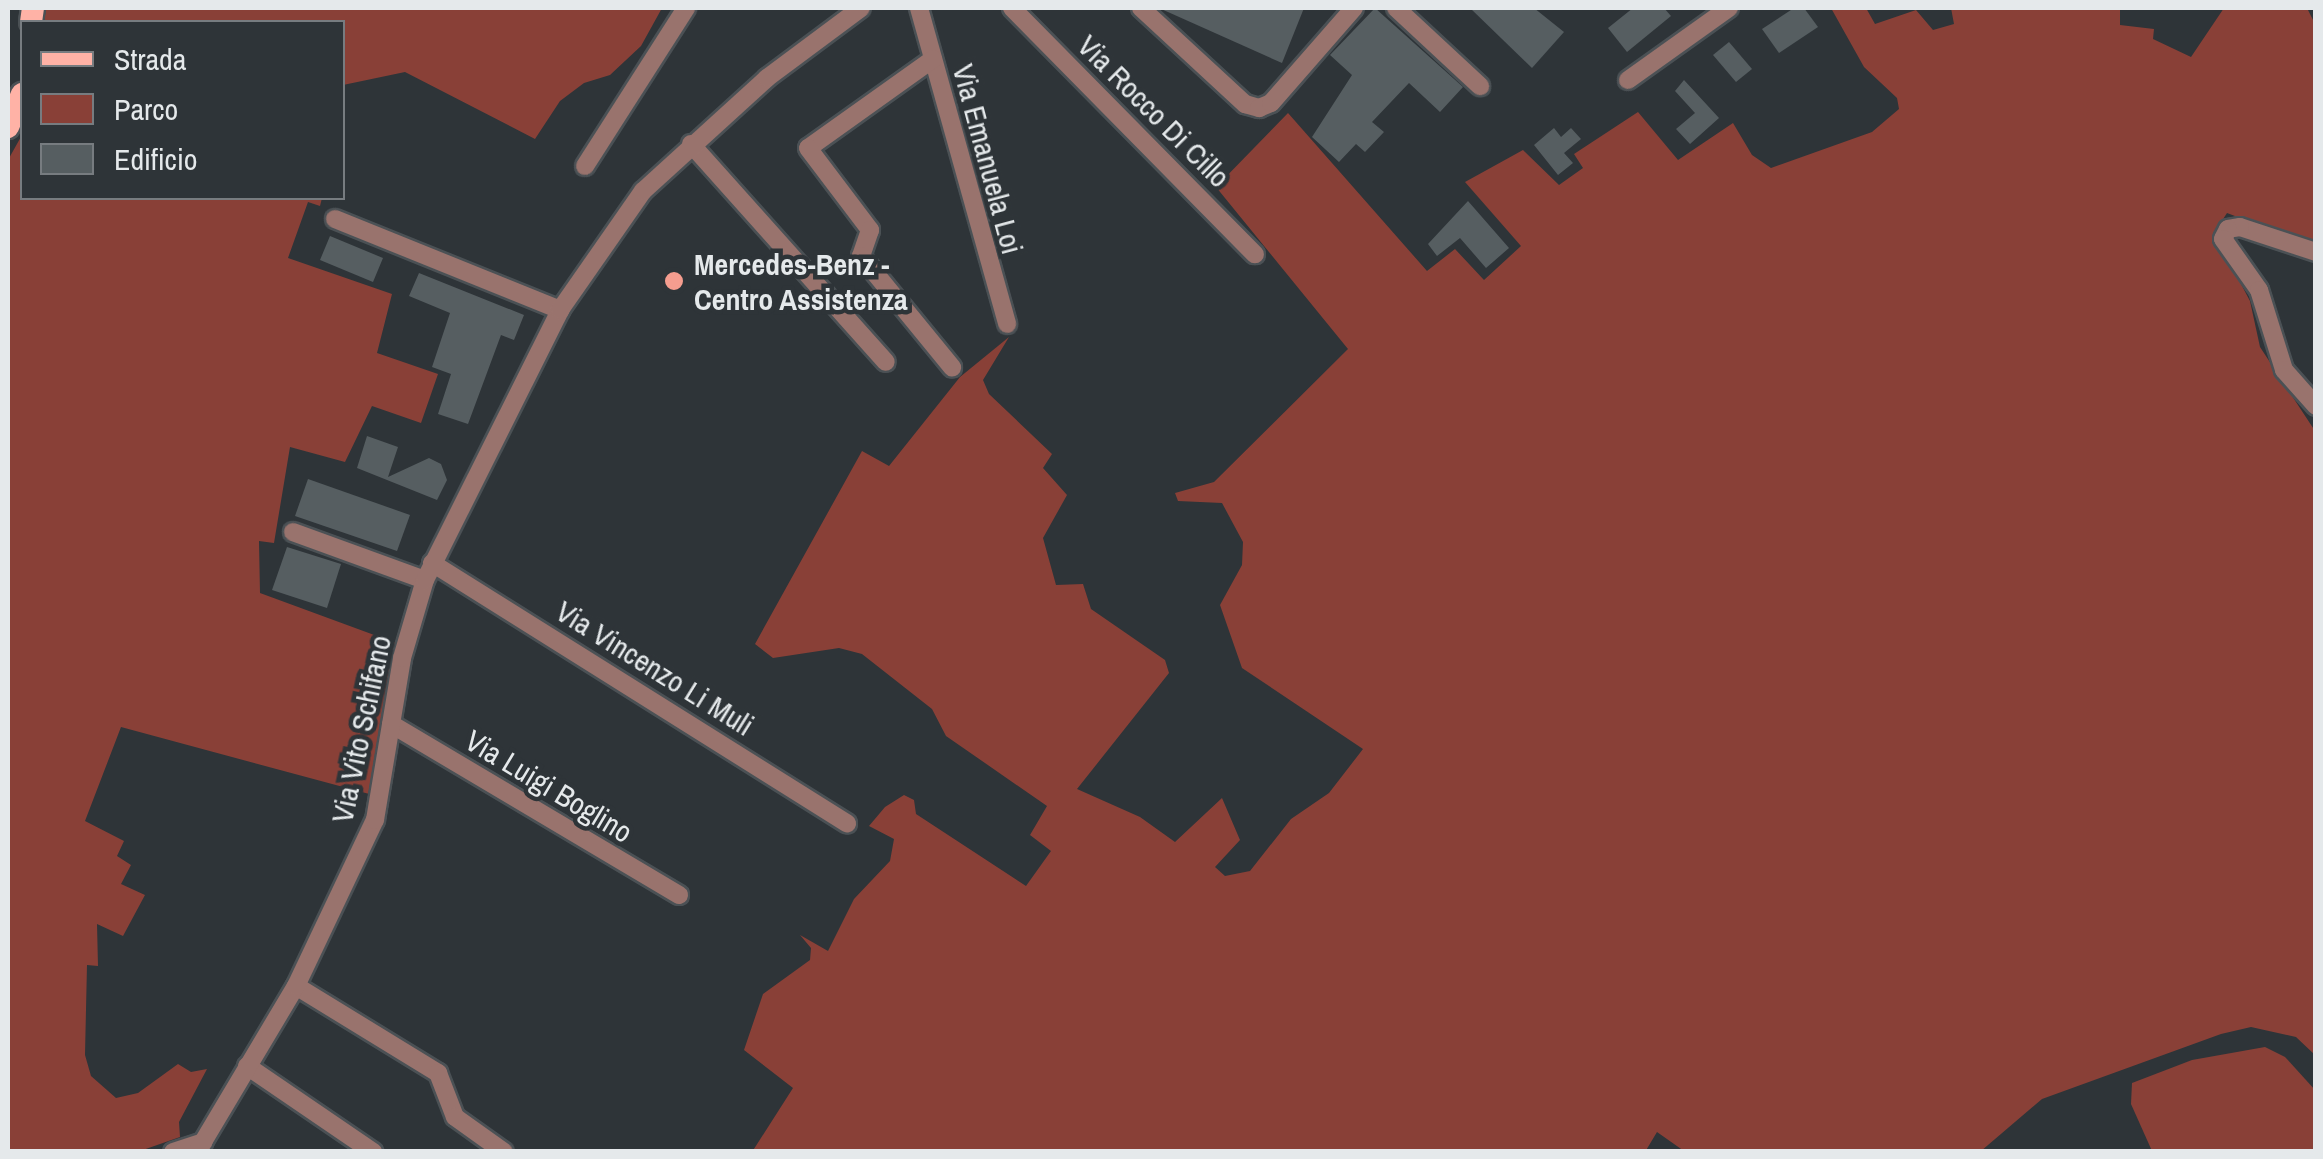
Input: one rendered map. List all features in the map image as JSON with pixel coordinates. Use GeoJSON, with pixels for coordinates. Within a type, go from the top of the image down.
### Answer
{"type":"FeatureCollection","features":[{"type":"Feature","properties":{"kind":"main road"},"geometry":{"type":"LineString","coordinates":[[8,127],[20,99]]}},
{"type":"Feature","properties":{"kind":"street"},"geometry":{"type":"LineString","coordinates":[[585,166],[686,8]]}},
{"type":"Feature","properties":{"kind":"street","name":"Via Vito Schifano"},"geometry":{"type":"LineString","coordinates":[[200,1147],[296,986],[374,820],[391,724],[428,572],[560,310],[609,232],[692,144],[860,8]]}},
{"type":"Feature","properties":{"kind":"street","name":"Via Emanuela Loi"},"geometry":{"type":"LineString","coordinates":[[919,8],[1007,324]]}},
{"type":"Feature","properties":{"kind":"street","name":"Via Rocco Di Cillo"},"geometry":{"type":"LineString","coordinates":[[1012,8],[1255,254]]}},
{"type":"Feature","properties":{"kind":"street"},"geometry":{"type":"LineString","coordinates":[[1141,8],[1245,104],[1271,102],[1354,8]]}},
{"type":"Feature","properties":{"kind":"street"},"geometry":{"type":"LineString","coordinates":[[1396,8],[1480,86]]}},
{"type":"Feature","properties":{"kind":"street"},"geometry":{"type":"LineString","coordinates":[[1628,80],[1729,8]]}},
{"type":"Feature","properties":{"kind":"street"},"geometry":{"type":"LineString","coordinates":[[933,59],[808,148],[870,230],[862,256],[952,367]]}},
{"type":"Feature","properties":{"kind":"street"},"geometry":{"type":"LineString","coordinates":[[692,144],[886,362]]}},
{"type":"Feature","properties":{"kind":"street"},"geometry":{"type":"LineString","coordinates":[[335,219],[560,310]]}},
{"type":"Feature","properties":{"kind":"street"},"geometry":{"type":"LineString","coordinates":[[2316,252],[2240,227],[2228,228],[2222,239],[2259,290],[2284,370],[2316,406]]}},
{"type":"Feature","properties":{"kind":"street","name":"Via Vincenzo Li Muli"},"geometry":{"type":"LineString","coordinates":[[292,532],[428,572],[847,823]]}},
{"type":"Feature","properties":{"kind":"street","name":"Via Luigi Boglino"},"geometry":{"type":"LineString","coordinates":[[391,724],[679,895]]}},
{"type":"Feature","properties":{"kind":"street"},"geometry":{"type":"LineString","coordinates":[[296,986],[438,1074],[455,1116],[504,1152]]}},
{"type":"Feature","properties":{"kind":"street"},"geometry":{"type":"LineString","coordinates":[[247,1066],[374,1152]]}},
{"type":"Feature","properties":{"kind":"street"},"geometry":{"type":"LineString","coordinates":[[173,1152],[200,1147]]}},
{"type":"Feature","properties":{"kind":"green space"},"geometry":{"type":"Polygon","coordinates":[[[46,8],[662,8],[641,46],[610,75],[584,83],[560,101],[535,139],[405,72],[345,85],[345,20],[44,20],[46,8]]]}},
{"type":"Feature","properties":{"kind":"green space"},"geometry":{"type":"Polygon","coordinates":[[[1831,8],[1866,8],[1875,24],[1916,10],[1933,30],[1954,24],[1951,8],[2120,8],[2120,25],[2154,29],[2153,39],[2191,57],[2224,8],[2307,8],[2316,26],[2315,246],[2227,213],[2214,233],[2250,301],[2260,347],[2315,431],[2315,1055],[2296,1037],[2251,1027],[2221,1034],[2042,1099],[1981,1151],[1684,1151],[1657,1132],[1645,1152],[752,1152],[793,1088],[744,1050],[763,994],[810,960],[811,948],[800,935],[828,951],[854,899],[890,861],[894,839],[869,826],[885,807],[904,795],[914,800],[916,814],[1026,886],[1051,851],[1030,835],[1047,806],[946,736],[932,709],[862,654],[839,648],[773,658],[755,644],[862,451],[889,466],[960,377],[1009,337],[983,380],[989,394],[1052,454],[1043,468],[1067,495],[1043,538],[1056,585],[1083,584],[1091,609],[1165,660],[1169,673],[1077,789],[1140,817],[1175,842],[1222,798],[1240,840],[1215,867],[1225,876],[1250,871],[1291,819],[1329,793],[1363,749],[1242,668],[1220,605],[1242,565],[1243,542],[1222,503],[1178,501],[1175,493],[1214,482],[1348,349],[1216,187],[1288,113],[1427,271],[1455,249],[1484,280],[1521,246],[1465,182],[1523,150],[1559,185],[1583,168],[1574,154],[1638,112],[1678,160],[1733,123],[1752,155],[1771,168],[1872,132],[1899,109],[1897,98],[1864,67],[1831,8]]]}},
{"type":"Feature","properties":{"kind":"green space"},"geometry":{"type":"Polygon","coordinates":[[[20,139],[20,200],[322,200],[320,206],[308,202],[288,258],[392,294],[377,353],[438,374],[421,423],[372,406],[345,462],[290,447],[274,543],[259,541],[260,593],[396,643],[373,795],[121,727],[85,821],[124,841],[117,856],[131,865],[121,884],[145,895],[123,936],[97,924],[98,966],[87,965],[85,1055],[91,1076],[116,1098],[138,1093],[178,1064],[191,1072],[207,1069],[179,1122],[180,1137],[140,1151],[8,1152],[8,160],[20,139]]]}},
{"type":"Feature","properties":{"kind":"green space"},"geometry":{"type":"Polygon","coordinates":[[[2265,1047],[2285,1057],[2315,1090],[2315,1151],[2152,1151],[2131,1104],[2132,1083],[2192,1060],[2265,1047]]]}},
{"type":"Feature","properties":{"kind":"building"},"geometry":{"type":"Polygon","coordinates":[[[1159,8],[1304,8],[1282,63],[1159,8]]]}},
{"type":"Feature","properties":{"kind":"building"},"geometry":{"type":"Polygon","coordinates":[[[1375,8],[1463,87],[1440,112],[1409,83],[1372,122],[1384,132],[1365,152],[1356,144],[1339,162],[1312,137],[1352,75],[1330,55],[1375,8]]]}},
{"type":"Feature","properties":{"kind":"building"},"geometry":{"type":"Polygon","coordinates":[[[1470,8],[1534,8],[1564,32],[1532,68],[1470,8]]]}},
{"type":"Feature","properties":{"kind":"building"},"geometry":{"type":"Polygon","coordinates":[[[1633,8],[1664,8],[1671,16],[1627,52],[1608,28],[1633,8]]]}},
{"type":"Feature","properties":{"kind":"building"},"geometry":{"type":"Polygon","coordinates":[[[1794,8],[1804,8],[1818,27],[1779,53],[1762,29],[1794,8]]]}},
{"type":"Feature","properties":{"kind":"building"},"geometry":{"type":"Polygon","coordinates":[[[1729,42],[1752,69],[1736,82],[1713,55],[1729,42]]]}},
{"type":"Feature","properties":{"kind":"building"},"geometry":{"type":"Polygon","coordinates":[[[1684,80],[1719,118],[1690,144],[1676,129],[1695,113],[1675,91],[1684,80]]]}},
{"type":"Feature","properties":{"kind":"building"},"geometry":{"type":"Polygon","coordinates":[[[1554,128],[1561,137],[1571,128],[1581,139],[1564,153],[1573,163],[1558,175],[1534,145],[1554,128]]]}},
{"type":"Feature","properties":{"kind":"building"},"geometry":{"type":"Polygon","coordinates":[[[1468,201],[1509,248],[1486,268],[1460,238],[1437,256],[1428,244],[1468,201]]]}},
{"type":"Feature","properties":{"kind":"building"},"geometry":{"type":"Polygon","coordinates":[[[330,236],[383,258],[373,282],[320,260],[330,236]]]}},
{"type":"Feature","properties":{"kind":"building"},"geometry":{"type":"Polygon","coordinates":[[[419,273],[524,315],[514,340],[501,335],[468,424],[438,414],[451,374],[432,367],[450,313],[409,296],[419,273]]]}},
{"type":"Feature","properties":{"kind":"building"},"geometry":{"type":"Polygon","coordinates":[[[367,436],[398,447],[388,477],[429,458],[441,464],[447,480],[437,500],[357,468],[367,436]]]}},
{"type":"Feature","properties":{"kind":"building"},"geometry":{"type":"Polygon","coordinates":[[[308,479],[410,515],[397,551],[295,516],[308,479]]]}},
{"type":"Feature","properties":{"kind":"building"},"geometry":{"type":"Polygon","coordinates":[[[287,547],[341,564],[327,608],[272,590],[287,547]]]}},
{"type":"Feature","properties":{"kind":"place","name":"Mercedes-Benz - Centro Assistenza"},"geometry":{"type":"Point","coordinates":[674,281]}}]}
